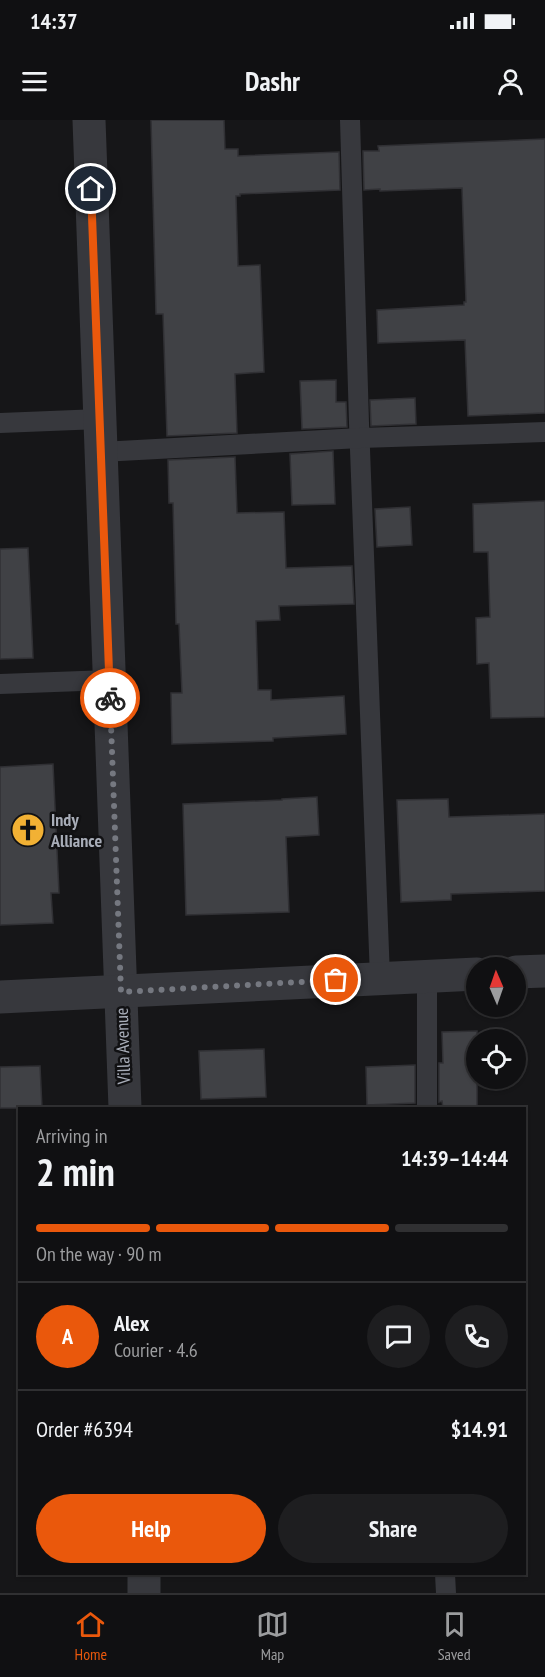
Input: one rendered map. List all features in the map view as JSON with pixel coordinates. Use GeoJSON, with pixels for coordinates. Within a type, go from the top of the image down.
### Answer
{"type":"FeatureCollection","features":[{"type":"Feature","properties":{"kind":"street","name":"Villa Avenue"},"geometry":{"type":"LineString","coordinates":[[89,120],[125,1107]]}},
{"type":"Feature","properties":{"kind":"street"},"geometry":{"type":"LineString","coordinates":[[526,972],[545,971]]}},
{"type":"Feature","properties":{"kind":"street"},"geometry":{"type":"LineString","coordinates":[[0,996],[466,974]]}},
{"type":"Feature","properties":{"kind":"street"},"geometry":{"type":"LineString","coordinates":[[144,1575],[144,1593]]}},
{"type":"Feature","properties":{"kind":"lane"},"geometry":{"type":"LineString","coordinates":[[350,120],[380,978]]}},
{"type":"Feature","properties":{"kind":"lane"},"geometry":{"type":"LineString","coordinates":[[0,423],[100,419]]}},
{"type":"Feature","properties":{"kind":"lane"},"geometry":{"type":"LineString","coordinates":[[101,452],[360,438],[545,432]]}},
{"type":"Feature","properties":{"kind":"lane"},"geometry":{"type":"LineString","coordinates":[[0,684],[109,680]]}},
{"type":"Feature","properties":{"kind":"lane"},"geometry":{"type":"LineString","coordinates":[[427,976],[427,1107]]}},
{"type":"Feature","properties":{"kind":"lane"},"geometry":{"type":"LineString","coordinates":[[445,1575],[446,1593]]}},
{"type":"Feature","properties":{"kind":"building"},"geometry":{"type":"Polygon","coordinates":[[[151,120],[224,120],[225,149],[238,149],[238,156],[339,152],[340,190],[236,196],[238,266],[260,265],[264,372],[235,374],[237,433],[167,436],[163,314],[156,314],[151,120]]]}},
{"type":"Feature","properties":{"kind":"building"},"geometry":{"type":"Polygon","coordinates":[[[545,139],[545,413],[468,416],[465,340],[378,343],[377,310],[464,305],[466,302],[462,188],[364,190],[363,151],[379,151],[378,146],[545,139]]]}},
{"type":"Feature","properties":{"kind":"building"},"geometry":{"type":"Polygon","coordinates":[[[336,380],[336,402],[346,402],[347,427],[302,429],[300,381],[336,380]]]}},
{"type":"Feature","properties":{"kind":"building"},"geometry":{"type":"Polygon","coordinates":[[[415,398],[416,424],[371,426],[370,400],[415,398]]]}},
{"type":"Feature","properties":{"kind":"building"},"geometry":{"type":"Polygon","coordinates":[[[333,451],[335,504],[292,505],[290,454],[333,451]]]}},
{"type":"Feature","properties":{"kind":"building"},"geometry":{"type":"Polygon","coordinates":[[[235,457],[237,513],[284,512],[286,568],[352,566],[354,604],[279,606],[280,620],[256,621],[258,690],[271,690],[271,700],[344,696],[346,734],[273,738],[273,741],[172,744],[171,693],[182,693],[179,624],[176,624],[173,503],[169,503],[168,460],[235,457]]]}},
{"type":"Feature","properties":{"kind":"building"},"geometry":{"type":"Polygon","coordinates":[[[545,501],[545,717],[491,718],[489,663],[477,664],[476,618],[490,617],[488,552],[474,552],[473,504],[545,501]]]}},
{"type":"Feature","properties":{"kind":"building"},"geometry":{"type":"Polygon","coordinates":[[[410,507],[412,545],[377,547],[375,509],[410,507]]]}},
{"type":"Feature","properties":{"kind":"building"},"geometry":{"type":"Polygon","coordinates":[[[28,548],[33,658],[0,659],[0,549],[28,548]]]}},
{"type":"Feature","properties":{"kind":"building","name":"Indy Alliance"},"geometry":{"type":"Polygon","coordinates":[[[53,764],[59,893],[51,893],[53,923],[0,925],[0,767],[53,764]]]}},
{"type":"Feature","properties":{"kind":"building"},"geometry":{"type":"Polygon","coordinates":[[[317,797],[319,835],[286,837],[289,912],[186,915],[183,804],[317,797]]]}},
{"type":"Feature","properties":{"kind":"building"},"geometry":{"type":"Polygon","coordinates":[[[448,799],[449,817],[545,814],[545,891],[451,894],[451,900],[401,902],[397,800],[448,799]]]}},
{"type":"Feature","properties":{"kind":"building"},"geometry":{"type":"Polygon","coordinates":[[[466,1031],[466,1089],[477,1089],[477,1107],[443,1107],[442,1101],[439,1102],[439,1063],[443,1063],[442,1032],[466,1031]]]}},
{"type":"Feature","properties":{"kind":"building"},"geometry":{"type":"Polygon","coordinates":[[[264,1049],[266,1097],[201,1099],[199,1051],[264,1049]]]}},
{"type":"Feature","properties":{"kind":"building"},"geometry":{"type":"Polygon","coordinates":[[[415,1065],[415,1103],[367,1105],[366,1067],[415,1065]]]}},
{"type":"Feature","properties":{"kind":"building"},"geometry":{"type":"Polygon","coordinates":[[[40,1066],[42,1107],[0,1108],[0,1067],[40,1066]]]}},
{"type":"Feature","properties":{"kind":"way so far"},"geometry":{"type":"LineString","coordinates":[[110,698],[121,992],[336,980]]}},
{"type":"Feature","properties":{"kind":"place","name":"Indy Alliance"},"geometry":{"type":"Point","coordinates":[28,830]}},
{"type":"Feature","properties":{"kind":"route"},"geometry":{"type":"LineString","coordinates":[[91,189],[110,698]]}}]}
